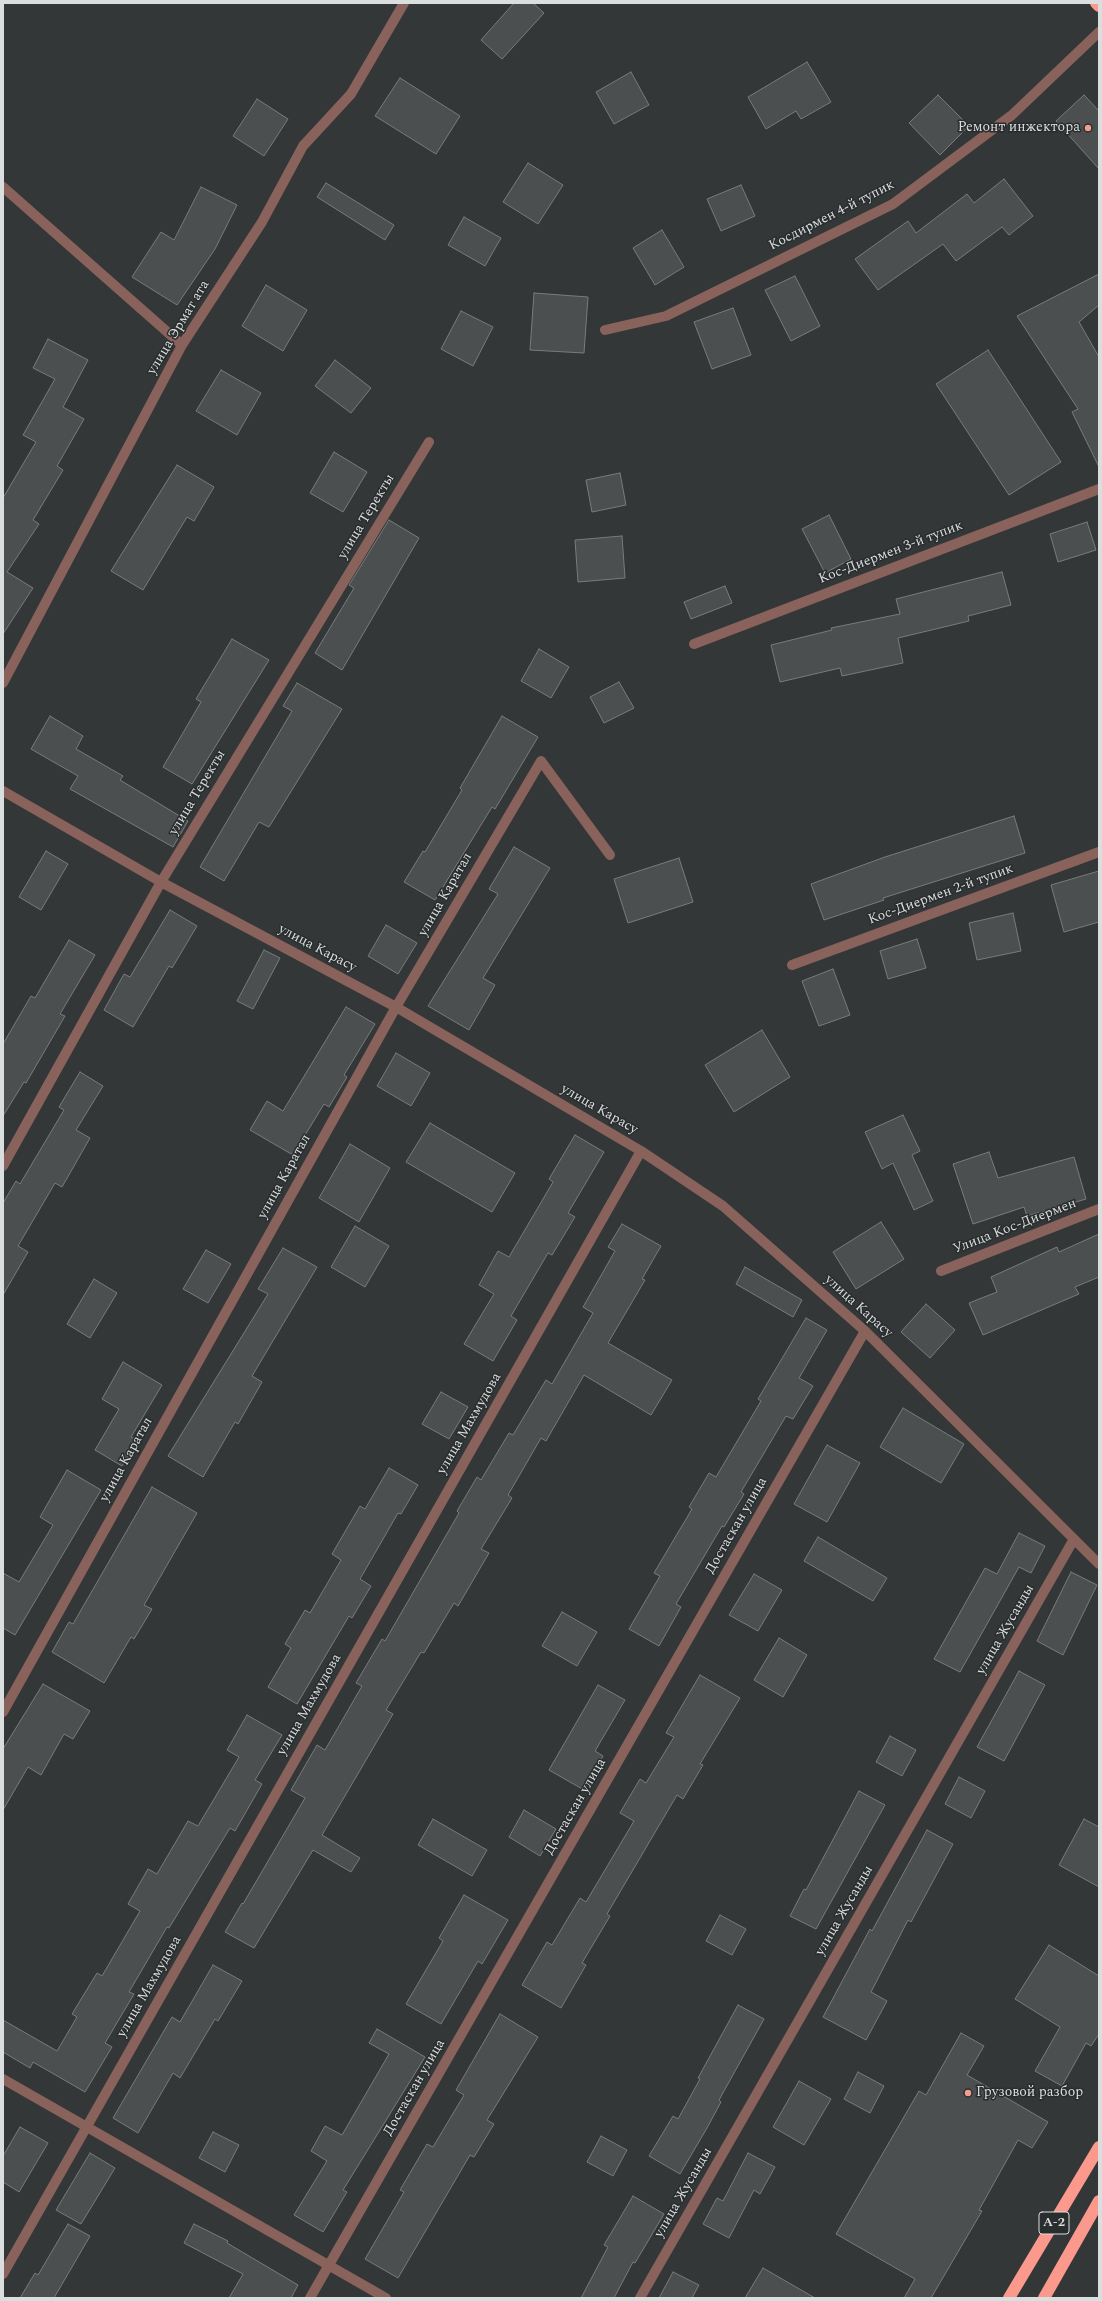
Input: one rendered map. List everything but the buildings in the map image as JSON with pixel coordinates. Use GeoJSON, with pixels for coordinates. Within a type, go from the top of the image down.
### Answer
{"type":"FeatureCollection","features":[{"type":"Feature","properties":{"kind":"highway"},"geometry":{"type":"LineString","coordinates":[[1096,3],[1099,6]]}},
{"type":"Feature","properties":{"kind":"highway","name":"A-2"},"geometry":{"type":"LineString","coordinates":[[1009,2298],[1099,2147]]}},
{"type":"Feature","properties":{"kind":"highway","name":"A-2"},"geometry":{"type":"LineString","coordinates":[[1044,2298],[1099,2201]]}},
{"type":"Feature","properties":{"kind":"street","name":"улица Эрмат ата"},"geometry":{"type":"LineString","coordinates":[[3,683],[182,346],[262,222],[303,146],[351,94],[404,3]]}},
{"type":"Feature","properties":{"kind":"street","name":"Косдирмен 4-й тупик"},"geometry":{"type":"LineString","coordinates":[[605,330],[666,316],[893,204],[1012,115],[1099,32]]}},
{"type":"Feature","properties":{"kind":"street"},"geometry":{"type":"LineString","coordinates":[[3,187],[182,346]]}},
{"type":"Feature","properties":{"kind":"street","name":"улица Теректы"},"geometry":{"type":"LineString","coordinates":[[3,1166],[161,882],[429,442]]}},
{"type":"Feature","properties":{"kind":"street","name":"Кос-Диермен 3-й тупик"},"geometry":{"type":"LineString","coordinates":[[694,644],[1099,488]]}},
{"type":"Feature","properties":{"kind":"street","name":"улица Каратал"},"geometry":{"type":"LineString","coordinates":[[3,1712],[396,1007],[541,761],[610,855]]}},
{"type":"Feature","properties":{"kind":"street","name":"улица Карасу"},"geometry":{"type":"LineString","coordinates":[[3,791],[161,882],[396,1007],[641,1151],[723,1206],[865,1330],[1099,1564]]}},
{"type":"Feature","properties":{"kind":"street","name":"Кос-Диермен 2-й тупик"},"geometry":{"type":"LineString","coordinates":[[792,965],[1099,852]]}},
{"type":"Feature","properties":{"kind":"street","name":"улица Махмудова"},"geometry":{"type":"LineString","coordinates":[[3,2274],[641,1151]]}},
{"type":"Feature","properties":{"kind":"street","name":"Улица Кос-Диермен"},"geometry":{"type":"LineString","coordinates":[[941,1271],[1099,1209]]}},
{"type":"Feature","properties":{"kind":"street","name":"Достаскан улица"},"geometry":{"type":"LineString","coordinates":[[310,2298],[865,1330]]}},
{"type":"Feature","properties":{"kind":"street","name":"улица Жусанды"},"geometry":{"type":"LineString","coordinates":[[640,2298],[1074,1539]]}},
{"type":"Feature","properties":{"kind":"street"},"geometry":{"type":"LineString","coordinates":[[3,2079],[386,2298]]}},
{"type":"Feature","properties":{"kind":"place","name":"Ремонт инжектора"},"geometry":{"type":"Point","coordinates":[1088,128]}},
{"type":"Feature","properties":{"kind":"place","name":"Грузовой разбор"},"geometry":{"type":"Point","coordinates":[968,2093]}}]}
